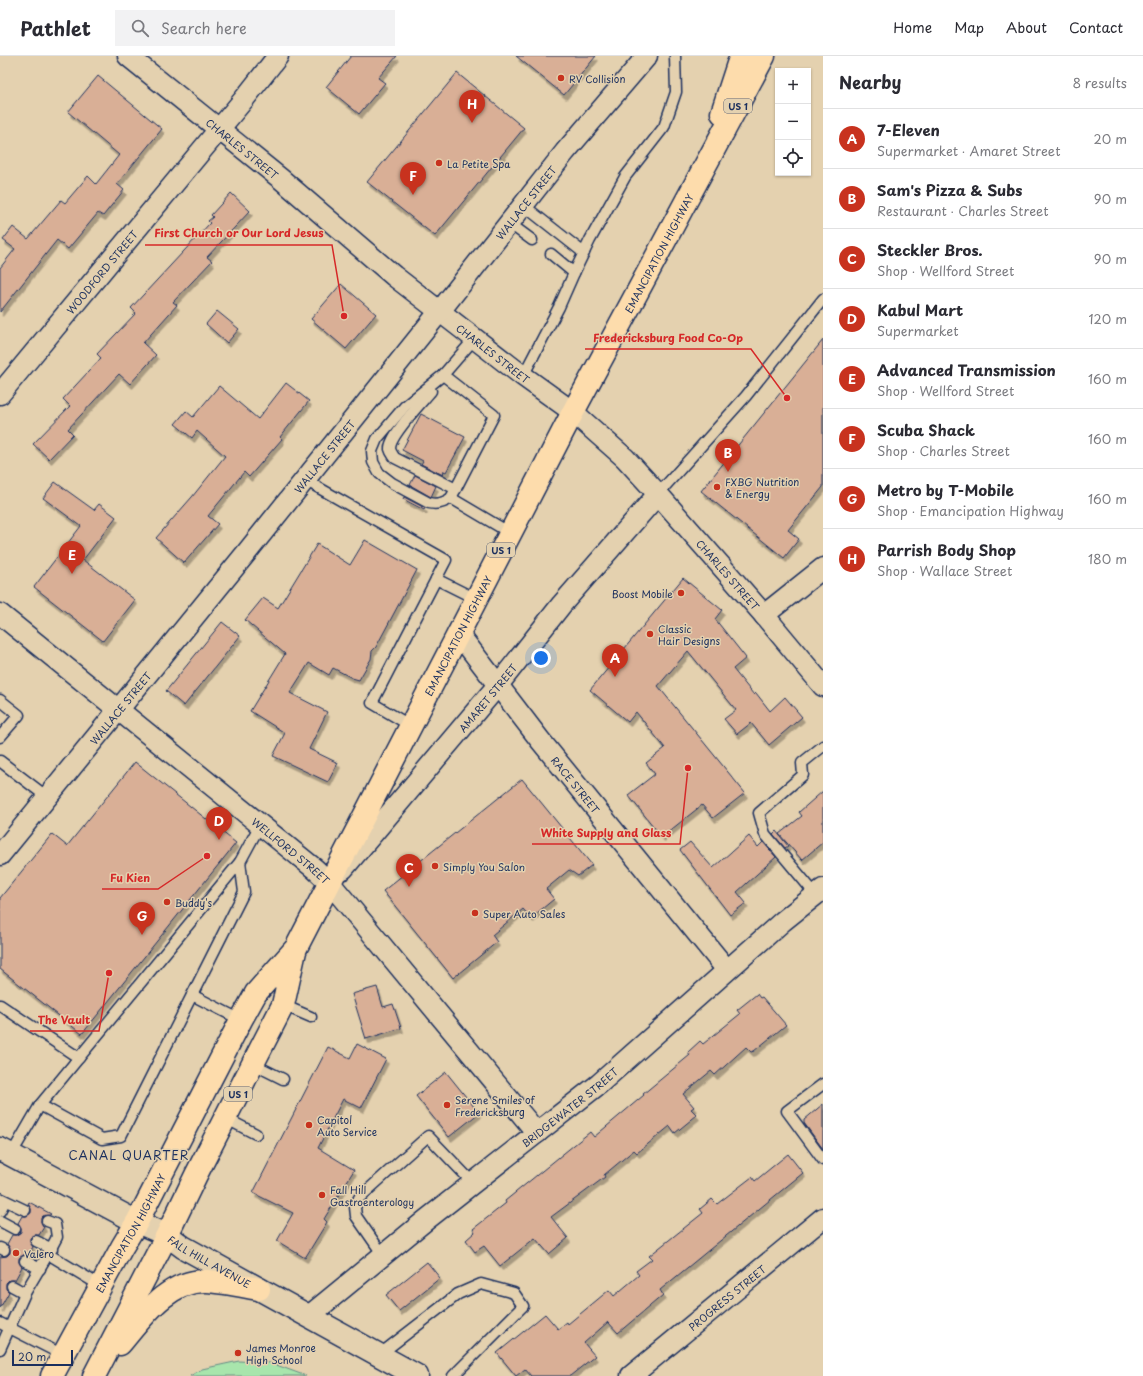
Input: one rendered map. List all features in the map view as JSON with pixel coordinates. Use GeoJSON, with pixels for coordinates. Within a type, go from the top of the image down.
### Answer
{"type":"FeatureCollection","features":[{"type":"Feature","properties":{"kind":"main road","name":"EMANCIPATION HIGHWAY"},"geometry":{"type":"LineString","coordinates":[[711,155],[721,118],[738,64],[742,56]]}},
{"type":"Feature","properties":{"kind":"main road","name":"EMANCIPATION HIGHWAY"},"geometry":{"type":"LineString","coordinates":[[52,1376],[137,1222],[256,993],[296,948],[573,412],[764,56]]}},
{"type":"Feature","properties":{"kind":"main road","name":"EMANCIPATION HIGHWAY"},"geometry":{"type":"LineString","coordinates":[[96,1371],[167,1235],[283,1005],[296,948]]}},
{"type":"Feature","properties":{"kind":"main road"},"geometry":{"type":"LineString","coordinates":[[96,1371],[155,1304],[178,1287],[190,1283],[207,1281],[259,1289]]}},
{"type":"Feature","properties":{"kind":"street","name":"CHARLES STREET"},"geometry":{"type":"LineString","coordinates":[[128,56],[281,179],[394,276],[523,376],[573,412],[625,458],[764,615],[823,686]]}},
{"type":"Feature","properties":{"kind":"street","name":"WOODFORD STREET"},"geometry":{"type":"LineString","coordinates":[[0,394],[278,56]]}},
{"type":"Feature","properties":{"kind":"street","name":"WALLACE STREET"},"geometry":{"type":"LineString","coordinates":[[0,855],[305,480],[565,152],[647,56]]}},
{"type":"Feature","properties":{"kind":"street","name":"AMARET STREET"},"geometry":{"type":"LineString","coordinates":[[330,883],[498,684],[562,604],[658,494]]}},
{"type":"Feature","properties":{"kind":"street"},"geometry":{"type":"LineString","coordinates":[[764,615],[823,568]]}},
{"type":"Feature","properties":{"kind":"street","name":"WELLFORD STREET"},"geometry":{"type":"LineString","coordinates":[[0,614],[315,869],[330,883],[537,1133]]}},
{"type":"Feature","properties":{"kind":"street","name":"RACE STREET"},"geometry":{"type":"LineString","coordinates":[[458,633],[540,740],[727,970]]}},
{"type":"Feature","properties":{"kind":"street","name":"BRIDGEWATER STREET"},"geometry":{"type":"LineString","coordinates":[[309,1316],[473,1183],[599,1084],[783,921],[819,892]]}},
{"type":"Feature","properties":{"kind":"street","name":"FALL HILL AVENUE"},"geometry":{"type":"LineString","coordinates":[[6,1152],[137,1222],[167,1235],[183,1247],[417,1376]]}},
{"type":"Feature","properties":{"kind":"street","name":"PROGRESS STREET"},"geometry":{"type":"LineString","coordinates":[[631,1376],[823,1218]]}},
{"type":"Feature","properties":{"kind":"lane"},"geometry":{"type":"LineString","coordinates":[[523,376],[559,307],[584,253],[625,177],[664,127],[676,92],[675,56]]}},
{"type":"Feature","properties":{"kind":"lane"},"geometry":{"type":"LineString","coordinates":[[523,205],[584,253]]}},
{"type":"Feature","properties":{"kind":"lane"},"geometry":{"type":"LineString","coordinates":[[509,223],[532,240]]}},
{"type":"Feature","properties":{"kind":"lane"},"geometry":{"type":"LineString","coordinates":[[551,254],[574,273]]}},
{"type":"Feature","properties":{"kind":"lane"},"geometry":{"type":"LineString","coordinates":[[658,494],[746,396],[823,299]]}},
{"type":"Feature","properties":{"kind":"lane"},"geometry":{"type":"LineString","coordinates":[[475,338],[396,433],[391,443],[390,450],[395,458],[454,493],[510,533]]}},
{"type":"Feature","properties":{"kind":"lane"},"geometry":{"type":"LineString","coordinates":[[443,375],[494,415],[454,493],[446,502],[434,504],[429,503],[399,487],[379,474],[373,462],[372,456],[377,440],[405,406],[443,375]]}},
{"type":"Feature","properties":{"kind":"lane"},"geometry":{"type":"LineString","coordinates":[[305,480],[446,560],[372,703],[411,726]]}},
{"type":"Feature","properties":{"kind":"lane"},"geometry":{"type":"LineString","coordinates":[[436,579],[476,599]]}},
{"type":"Feature","properties":{"kind":"lane"},"geometry":{"type":"LineString","coordinates":[[0,700],[19,715],[0,737]]}},
{"type":"Feature","properties":{"kind":"lane"},"geometry":{"type":"LineString","coordinates":[[819,892],[765,834],[759,813],[804,775],[802,763],[823,746]]}},
{"type":"Feature","properties":{"kind":"lane"},"geometry":{"type":"LineString","coordinates":[[0,761],[47,797]]}},
{"type":"Feature","properties":{"kind":"lane"},"geometry":{"type":"LineString","coordinates":[[6,1152],[40,1104],[240,862],[260,825]]}},
{"type":"Feature","properties":{"kind":"lane"},"geometry":{"type":"LineString","coordinates":[[40,1104],[102,1138],[121,1136],[244,892],[240,862]]}},
{"type":"Feature","properties":{"kind":"lane"},"geometry":{"type":"LineString","coordinates":[[192,995],[241,1020]]}},
{"type":"Feature","properties":{"kind":"lane"},"geometry":{"type":"LineString","coordinates":[[0,1005],[79,1058]]}},
{"type":"Feature","properties":{"kind":"lane"},"geometry":{"type":"LineString","coordinates":[[283,1005],[311,1016]]}},
{"type":"Feature","properties":{"kind":"lane"},"geometry":{"type":"LineString","coordinates":[[253,1064],[283,1079]]}},
{"type":"Feature","properties":{"kind":"lane"},"geometry":{"type":"LineString","coordinates":[[823,1084],[787,1111],[823,1160]]}},
{"type":"Feature","properties":{"kind":"lane"},"geometry":{"type":"LineString","coordinates":[[225,1118],[256,1134]]}},
{"type":"Feature","properties":{"kind":"lane"},"geometry":{"type":"LineString","coordinates":[[383,1255],[356,1216],[355,1207],[359,1198],[428,1136],[473,1183]]}},
{"type":"Feature","properties":{"kind":"lane"},"geometry":{"type":"LineString","coordinates":[[0,1211],[3,1199],[25,1210]]}},
{"type":"Feature","properties":{"kind":"lane"},"geometry":{"type":"LineString","coordinates":[[0,1221],[15,1229]]}},
{"type":"Feature","properties":{"kind":"lane"},"geometry":{"type":"LineString","coordinates":[[0,1349],[5,1326],[50,1252],[57,1237],[55,1224],[47,1221]]}},
{"type":"Feature","properties":{"kind":"lane"},"geometry":{"type":"LineString","coordinates":[[36,1241],[101,1286]]}},
{"type":"Feature","properties":{"kind":"lane"},"geometry":{"type":"LineString","coordinates":[[25,1261],[40,1269]]}},
{"type":"Feature","properties":{"kind":"lane"},"geometry":{"type":"LineString","coordinates":[[379,1355],[458,1294],[481,1284],[514,1293],[523,1306],[452,1376]]}},
{"type":"Feature","properties":{"kind":"lane"},"geometry":{"type":"LineString","coordinates":[[12,1286],[25,1294]]}},
{"type":"Feature","properties":{"kind":"lane"},"geometry":{"type":"LineString","coordinates":[[5,1326],[63,1355]]}},
{"type":"Feature","properties":{"kind":"green space"},"geometry":{"type":"Polygon","coordinates":[[[239,1361],[271,1363],[306,1376],[190,1376],[202,1369],[239,1361]]]}},
{"type":"Feature","properties":{"kind":"building"},"geometry":{"type":"Polygon","coordinates":[[[351,56],[397,56],[378,78],[385,83],[359,114],[326,87],[351,56]]]}},
{"type":"Feature","properties":{"kind":"building","name":"RV Collision"},"geometry":{"type":"Polygon","coordinates":[[[516,56],[596,56],[564,95],[516,56]]]}},
{"type":"Feature","properties":{"kind":"building"},"geometry":{"type":"Polygon","coordinates":[[[457,73],[524,128],[435,236],[367,182],[457,73]]]}},
{"type":"Feature","properties":{"kind":"building"},"geometry":{"type":"Polygon","coordinates":[[[98,76],[162,129],[117,184],[124,190],[103,216],[98,213],[68,249],[57,240],[0,312],[0,268],[15,249],[3,240],[13,227],[28,239],[61,200],[65,203],[88,176],[96,184],[119,155],[68,112],[98,76]]]}},
{"type":"Feature","properties":{"kind":"building"},"geometry":{"type":"Polygon","coordinates":[[[231,193],[250,211],[207,257],[212,261],[173,302],[177,305],[143,343],[156,355],[130,384],[119,374],[68,429],[73,434],[49,459],[33,444],[70,406],[63,399],[101,358],[97,354],[136,313],[131,308],[210,223],[208,221],[213,217],[211,215],[231,193]]]}},
{"type":"Feature","properties":{"kind":"building"},"geometry":{"type":"Polygon","coordinates":[[[341,284],[376,314],[346,349],[311,319],[341,284]]]}},
{"type":"Feature","properties":{"kind":"building"},"geometry":{"type":"Polygon","coordinates":[[[217,311],[239,329],[227,343],[206,324],[217,311]]]}},
{"type":"Feature","properties":{"kind":"building"},"geometry":{"type":"Polygon","coordinates":[[[823,340],[823,487],[788,530],[799,539],[784,558],[701,491],[823,340]]]}},
{"type":"Feature","properties":{"kind":"building"},"geometry":{"type":"Polygon","coordinates":[[[286,383],[309,401],[280,437],[282,439],[249,477],[244,472],[208,516],[218,524],[184,563],[156,538],[225,456],[197,431],[192,438],[175,424],[186,411],[193,417],[219,386],[258,419],[286,383]]]}},
{"type":"Feature","properties":{"kind":"building"},"geometry":{"type":"Polygon","coordinates":[[[421,414],[465,437],[443,475],[421,464],[423,461],[402,450],[421,414]]]}},
{"type":"Feature","properties":{"kind":"building"},"geometry":{"type":"Polygon","coordinates":[[[415,475],[436,486],[431,497],[410,485],[415,475]]]}},
{"type":"Feature","properties":{"kind":"building"},"geometry":{"type":"Polygon","coordinates":[[[55,482],[94,510],[99,504],[116,517],[83,560],[135,600],[103,641],[34,587],[81,526],[43,498],[55,482]]]}},
{"type":"Feature","properties":{"kind":"building"},"geometry":{"type":"Polygon","coordinates":[[[404,497],[425,508],[424,510],[403,499],[404,497]]]}},
{"type":"Feature","properties":{"kind":"building"},"geometry":{"type":"Polygon","coordinates":[[[365,540],[417,570],[376,647],[372,651],[371,659],[359,680],[333,668],[329,675],[309,663],[290,693],[327,712],[309,749],[338,763],[328,782],[273,756],[285,733],[250,711],[285,654],[245,620],[263,598],[278,608],[317,544],[350,565],[365,540]]]}},
{"type":"Feature","properties":{"kind":"building"},"geometry":{"type":"Polygon","coordinates":[[[683,578],[722,610],[715,619],[746,658],[733,669],[754,695],[756,693],[770,711],[785,697],[802,717],[769,745],[751,723],[737,734],[724,719],[736,710],[688,651],[658,686],[745,793],[713,818],[702,805],[662,837],[628,795],[655,774],[646,763],[665,748],[636,712],[628,722],[590,690],[683,578]]]}},
{"type":"Feature","properties":{"kind":"building"},"geometry":{"type":"Polygon","coordinates":[[[222,622],[240,636],[184,706],[166,691],[222,622]]]}},
{"type":"Feature","properties":{"kind":"building"},"geometry":{"type":"Polygon","coordinates":[[[135,762],[236,843],[82,1034],[0,969],[0,898],[52,834],[67,846],[135,762]]]}},
{"type":"Feature","properties":{"kind":"building"},"geometry":{"type":"Polygon","coordinates":[[[522,779],[592,865],[578,876],[569,870],[546,889],[554,899],[531,918],[523,909],[492,935],[497,942],[453,978],[383,891],[522,779]]]}},
{"type":"Feature","properties":{"kind":"building"},"geometry":{"type":"Polygon","coordinates":[[[823,791],[823,842],[802,860],[779,834],[802,816],[799,812],[823,791]]]}},
{"type":"Feature","properties":{"kind":"building"},"geometry":{"type":"Polygon","coordinates":[[[776,831],[788,846],[785,848],[773,834],[776,831]]]}},
{"type":"Feature","properties":{"kind":"building"},"geometry":{"type":"Polygon","coordinates":[[[749,836],[758,847],[763,842],[776,857],[737,892],[746,903],[730,915],[680,850],[690,842],[713,868],[749,836]]]}},
{"type":"Feature","properties":{"kind":"building"},"geometry":{"type":"Polygon","coordinates":[[[377,987],[383,1007],[393,1004],[401,1028],[366,1039],[352,994],[377,987]]]}},
{"type":"Feature","properties":{"kind":"building"},"geometry":{"type":"Polygon","coordinates":[[[757,994],[760,998],[762,997],[786,1025],[754,1051],[751,1052],[746,1047],[715,1075],[711,1071],[683,1094],[694,1107],[691,1109],[697,1115],[675,1133],[670,1126],[637,1153],[634,1150],[604,1175],[605,1177],[551,1217],[568,1238],[549,1254],[535,1238],[500,1266],[484,1246],[475,1252],[466,1240],[475,1232],[473,1229],[590,1132],[594,1137],[690,1055],[688,1052],[700,1041],[703,1044],[740,1014],[737,1010],[757,994]]]}},
{"type":"Feature","properties":{"kind":"building","name":"Capitol Auto Service"},"geometry":{"type":"Polygon","coordinates":[[[357,1044],[386,1059],[361,1108],[343,1099],[318,1148],[354,1170],[324,1219],[327,1222],[305,1258],[277,1241],[293,1213],[253,1193],[328,1047],[350,1058],[357,1044]]]}},
{"type":"Feature","properties":{"kind":"building","name":"Serene Smiles of Fredericksburg"},"geometry":{"type":"Polygon","coordinates":[[[446,1072],[479,1113],[449,1137],[416,1096],[446,1072]]]}},
{"type":"Feature","properties":{"kind":"building"},"geometry":{"type":"Polygon","coordinates":[[[823,1104],[823,1149],[804,1123],[804,1120],[823,1104]]]}},
{"type":"Feature","properties":{"kind":"building"},"geometry":{"type":"Polygon","coordinates":[[[788,1154],[803,1173],[660,1290],[663,1295],[618,1333],[608,1322],[584,1343],[595,1356],[570,1376],[531,1376],[525,1369],[516,1376],[497,1353],[545,1314],[558,1329],[567,1322],[568,1324],[609,1290],[614,1296],[639,1275],[636,1271],[652,1259],[649,1256],[703,1213],[700,1209],[712,1199],[717,1204],[752,1177],[755,1181],[788,1154]]]}},
{"type":"Feature","properties":{"kind":"building","name":"Valero"},"geometry":{"type":"Polygon","coordinates":[[[29,1202],[51,1214],[41,1218],[41,1222],[44,1227],[39,1235],[35,1235],[30,1238],[30,1242],[33,1247],[28,1255],[24,1255],[19,1258],[19,1262],[22,1267],[15,1280],[9,1280],[6,1283],[6,1289],[9,1292],[0,1308],[0,1257],[7,1256],[10,1253],[10,1249],[7,1244],[12,1235],[16,1235],[21,1232],[21,1228],[18,1223],[22,1216],[26,1216],[31,1213],[31,1209],[28,1204],[29,1202]]]}},
{"type":"Feature","properties":{"kind":"building"},"geometry":{"type":"Polygon","coordinates":[[[427,1262],[440,1278],[399,1311],[386,1295],[427,1262]]]}},
{"type":"Feature","properties":{"kind":"place","name":"RV Collision"},"geometry":{"type":"Point","coordinates":[561,78]}},
{"type":"Feature","properties":{"kind":"place","name":"Parrish Body Shop"},"geometry":{"type":"Point","coordinates":[472,123]}},
{"type":"Feature","properties":{"kind":"place","name":"La Petite Spa"},"geometry":{"type":"Point","coordinates":[439,163]}},
{"type":"Feature","properties":{"kind":"place","name":"Scuba Shack"},"geometry":{"type":"Point","coordinates":[413,195]}},
{"type":"Feature","properties":{"kind":"place","name":"First Church or Our Lord Jesus"},"geometry":{"type":"Point","coordinates":[344,316]}},
{"type":"Feature","properties":{"kind":"place","name":"Fredericksburg Food Co-Op"},"geometry":{"type":"Point","coordinates":[787,398]}},
{"type":"Feature","properties":{"kind":"place","name":"Sam's Pizza & Subs"},"geometry":{"type":"Point","coordinates":[728,472]}},
{"type":"Feature","properties":{"kind":"place","name":"FXBG Nutrition & Energy"},"geometry":{"type":"Point","coordinates":[717,487]}},
{"type":"Feature","properties":{"kind":"place","name":"Advanced Transmission"},"geometry":{"type":"Point","coordinates":[72,574]}},
{"type":"Feature","properties":{"kind":"place","name":"Boost Mobile"},"geometry":{"type":"Point","coordinates":[681,593]}},
{"type":"Feature","properties":{"kind":"place","name":"Classic Hair Designs"},"geometry":{"type":"Point","coordinates":[650,634]}},
{"type":"Feature","properties":{"kind":"place","name":"7-Eleven"},"geometry":{"type":"Point","coordinates":[615,677]}},
{"type":"Feature","properties":{"kind":"place","name":"White Supply and Glass"},"geometry":{"type":"Point","coordinates":[688,768]}},
{"type":"Feature","properties":{"kind":"place","name":"Kabul Mart"},"geometry":{"type":"Point","coordinates":[219,840]}},
{"type":"Feature","properties":{"kind":"place","name":"Fu Kien"},"geometry":{"type":"Point","coordinates":[207,856]}},
{"type":"Feature","properties":{"kind":"place","name":"Simply You Salon"},"geometry":{"type":"Point","coordinates":[435,866]}},
{"type":"Feature","properties":{"kind":"place","name":"Steckler Bros."},"geometry":{"type":"Point","coordinates":[409,887]}},
{"type":"Feature","properties":{"kind":"place","name":"Buddy's"},"geometry":{"type":"Point","coordinates":[167,902]}},
{"type":"Feature","properties":{"kind":"place","name":"Super Auto Sales"},"geometry":{"type":"Point","coordinates":[475,913]}},
{"type":"Feature","properties":{"kind":"place","name":"Metro by T-Mobile"},"geometry":{"type":"Point","coordinates":[142,935]}},
{"type":"Feature","properties":{"kind":"place","name":"The Vault"},"geometry":{"type":"Point","coordinates":[109,973]}},
{"type":"Feature","properties":{"kind":"place","name":"Serene Smiles of Fredericksburg"},"geometry":{"type":"Point","coordinates":[447,1105]}},
{"type":"Feature","properties":{"kind":"place","name":"Capitol Auto Service"},"geometry":{"type":"Point","coordinates":[309,1125]}},
{"type":"Feature","properties":{"kind":"place","name":"Fall Hill Gastroenterology"},"geometry":{"type":"Point","coordinates":[322,1195]}},
{"type":"Feature","properties":{"kind":"place","name":"Valero"},"geometry":{"type":"Point","coordinates":[16,1253]}},
{"type":"Feature","properties":{"kind":"place","name":"James Monroe High School"},"geometry":{"type":"Point","coordinates":[238,1353]}},
{"type":"Feature","properties":{"kind":"district","name":"CANAL QUARTER"},"geometry":{"type":"Point","coordinates":[129,1155]}}]}
